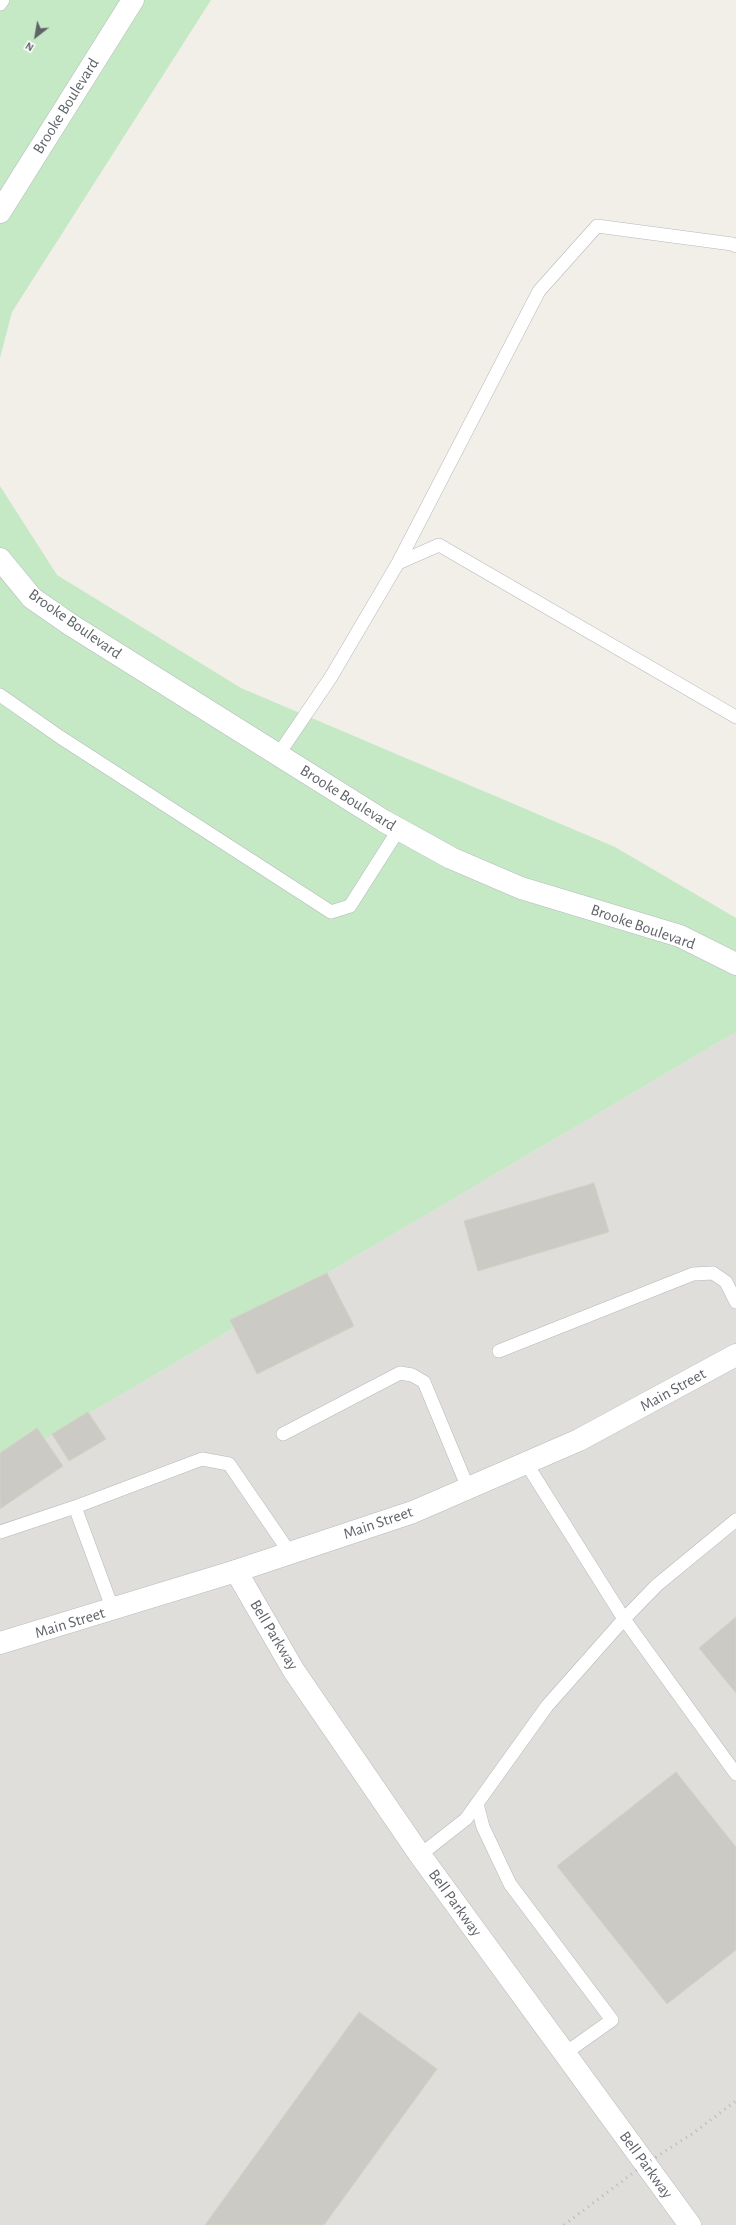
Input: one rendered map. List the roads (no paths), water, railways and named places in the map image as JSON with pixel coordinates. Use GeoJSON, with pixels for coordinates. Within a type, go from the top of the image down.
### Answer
{"type":"FeatureCollection","features":[{"type":"Feature","properties":{"kind":"street","name":"Brooke Boulevard"},"geometry":{"type":"LineString","coordinates":[[0,212],[133,0]]}},
{"type":"Feature","properties":{"kind":"street","name":"Brooke Boulevard"},"geometry":{"type":"LineString","coordinates":[[0,559],[32,598],[71,625],[278,755],[399,829],[451,858],[521,888],[680,936],[736,964]]}},
{"type":"Feature","properties":{"kind":"street","name":"Main Street"},"geometry":{"type":"LineString","coordinates":[[0,1643],[113,1610],[236,1571],[413,1512],[579,1440],[736,1355]]}},
{"type":"Feature","properties":{"kind":"street","name":"Bell Parkway"},"geometry":{"type":"LineString","coordinates":[[236,1571],[294,1671],[420,1855],[690,2225]]}},
{"type":"Feature","properties":{"kind":"lane"},"geometry":{"type":"LineString","coordinates":[[0,4],[3,0]]}},
{"type":"Feature","properties":{"kind":"lane"},"geometry":{"type":"LineString","coordinates":[[278,755],[330,677],[398,563],[540,291],[597,226],[732,244],[736,246]]}},
{"type":"Feature","properties":{"kind":"lane"},"geometry":{"type":"LineString","coordinates":[[398,563],[439,545],[736,717]]}},
{"type":"Feature","properties":{"kind":"lane"},"geometry":{"type":"LineString","coordinates":[[0,696],[60,737],[331,912],[350,906],[399,829]]}},
{"type":"Feature","properties":{"kind":"lane"},"geometry":{"type":"LineString","coordinates":[[499,1351],[692,1274],[713,1273],[726,1282],[736,1302]]}},
{"type":"Feature","properties":{"kind":"lane"},"geometry":{"type":"LineString","coordinates":[[283,1434],[400,1373],[412,1375],[424,1382],[468,1488]]}},
{"type":"Feature","properties":{"kind":"lane"},"geometry":{"type":"LineString","coordinates":[[0,1532],[75,1507],[202,1459],[229,1464],[290,1553]]}},
{"type":"Feature","properties":{"kind":"lane"},"geometry":{"type":"LineString","coordinates":[[526,1463],[624,1619],[736,1774]]}},
{"type":"Feature","properties":{"kind":"lane"},"geometry":{"type":"LineString","coordinates":[[75,1507],[113,1610]]}},
{"type":"Feature","properties":{"kind":"lane"},"geometry":{"type":"LineString","coordinates":[[420,1855],[466,1819],[547,1706],[624,1619],[657,1585],[736,1520]]}},
{"type":"Feature","properties":{"kind":"lane"},"geometry":{"type":"LineString","coordinates":[[476,1804],[483,1827],[510,1884],[612,2020],[564,2054]]}},
{"type":"Feature","properties":{"kind":"railway"},"geometry":{"type":"LineString","coordinates":[[564,2225],[645,2164],[692,2134],[736,2101]]}}]}
